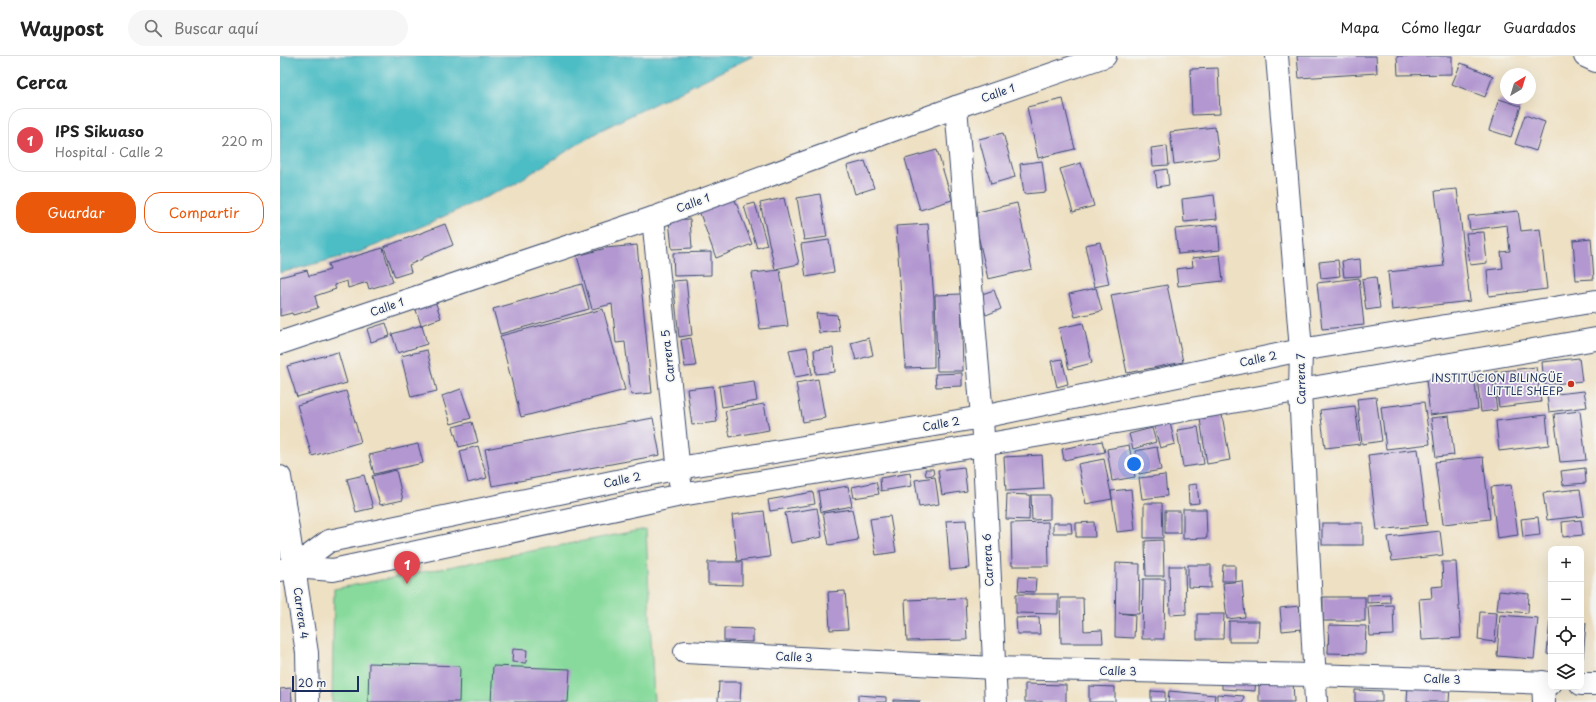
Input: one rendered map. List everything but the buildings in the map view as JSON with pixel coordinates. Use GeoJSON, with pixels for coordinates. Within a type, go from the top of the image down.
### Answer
{"type":"FeatureCollection","features":[{"type":"Feature","properties":{"kind":"street","name":"Calle 1"},"geometry":{"type":"LineString","coordinates":[[280,343],[653,218],[956,107],[1104,56]]}},
{"type":"Feature","properties":{"kind":"street","name":"Carrera 7"},"geometry":{"type":"LineString","coordinates":[[1277,56],[1300,350],[1300,391],[1316,702]]}},
{"type":"Feature","properties":{"kind":"street"},"geometry":{"type":"LineString","coordinates":[[1585,56],[1596,61]]}},
{"type":"Feature","properties":{"kind":"street","name":"Carrera 6"},"geometry":{"type":"LineString","coordinates":[[956,107],[982,417],[996,702]]}},
{"type":"Feature","properties":{"kind":"street","name":"Carrera 5"},"geometry":{"type":"LineString","coordinates":[[653,218],[682,495]]}},
{"type":"Feature","properties":{"kind":"street","name":"Calle 2"},"geometry":{"type":"LineString","coordinates":[[287,568],[329,541],[679,468],[982,417],[1300,350],[1596,301]]}},
{"type":"Feature","properties":{"kind":"street"},"geometry":{"type":"LineString","coordinates":[[287,568],[333,570],[682,495],[1300,391],[1596,339]]}},
{"type":"Feature","properties":{"kind":"street","name":"Carrera 4"},"geometry":{"type":"LineString","coordinates":[[280,477],[287,568],[307,653],[308,702]]}},
{"type":"Feature","properties":{"kind":"street","name":"Calle 3"},"geometry":{"type":"LineString","coordinates":[[685,652],[994,668],[1314,675],[1546,689]]}},
{"type":"Feature","properties":{"kind":"street"},"geometry":{"type":"LineString","coordinates":[[1584,684],[1596,684]]}},
{"type":"Feature","properties":{"kind":"green space"},"geometry":{"type":"Polygon","coordinates":[[[646,529],[654,702],[332,702],[334,589],[646,529]]]}},
{"type":"Feature","properties":{"kind":"water"},"geometry":{"type":"Polygon","coordinates":[[[280,56],[753,56],[601,130],[512,185],[425,225],[360,252],[280,273],[280,56]]]}},
{"type":"Feature","properties":{"kind":"place","name":"INSTITUCION BILINGÜE LITTLE SHEEP"},"geometry":{"type":"Point","coordinates":[1571,384]}},
{"type":"Feature","properties":{"kind":"place","name":"IPS Sikuaso"},"geometry":{"type":"Point","coordinates":[407,584]}}]}
